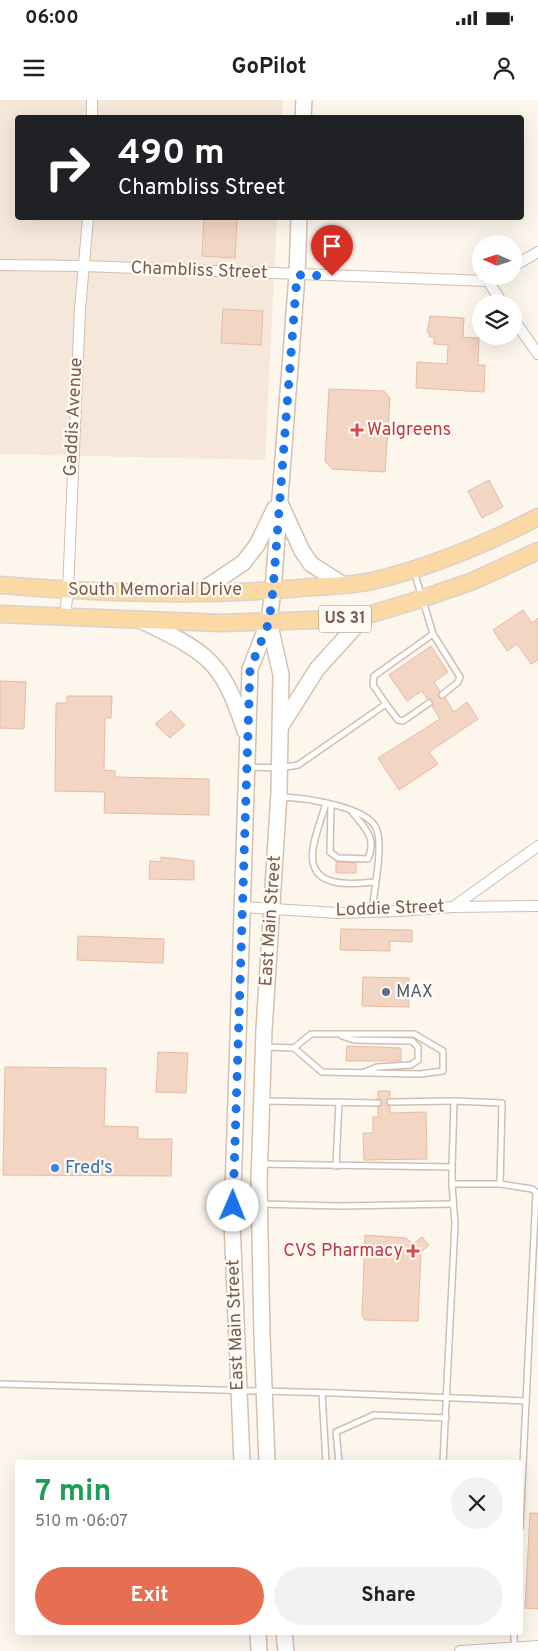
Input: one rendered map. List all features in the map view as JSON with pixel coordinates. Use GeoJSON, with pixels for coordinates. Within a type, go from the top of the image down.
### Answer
{"type":"FeatureCollection","features":[{"type":"Feature","properties":{"kind":"main road"},"geometry":{"type":"LineString","coordinates":[[303,115],[304,100]]}},
{"type":"Feature","properties":{"kind":"main road","name":"East Main Street"},"geometry":{"type":"LineString","coordinates":[[242,1460],[232,1222],[242,907],[250,744],[250,669],[269,622],[273,590],[297,275],[299,220]]}},
{"type":"Feature","properties":{"kind":"main road"},"geometry":{"type":"LineString","coordinates":[[279,500],[302,551],[312,564],[342,584]]}},
{"type":"Feature","properties":{"kind":"main road"},"geometry":{"type":"LineString","coordinates":[[201,591],[243,563],[257,545],[279,500]]}},
{"type":"Feature","properties":{"kind":"main road","name":"South Memorial Drive"},"geometry":{"type":"LineString","coordinates":[[0,585],[68,590],[201,591],[273,590],[370,582],[414,570],[486,544],[538,517]]}},
{"type":"Feature","properties":{"kind":"main road","name":"South Memorial Drive"},"geometry":{"type":"LineString","coordinates":[[0,614],[140,620],[269,622],[344,619],[365,616],[473,581],[538,551]]}},
{"type":"Feature","properties":{"kind":"main road"},"geometry":{"type":"LineString","coordinates":[[281,728],[317,669],[365,616]]}},
{"type":"Feature","properties":{"kind":"main road"},"geometry":{"type":"LineString","coordinates":[[140,620],[194,647],[217,668],[233,696],[250,744]]}},
{"type":"Feature","properties":{"kind":"main road","name":"East Main Street"},"geometry":{"type":"LineString","coordinates":[[267,1460],[260,1164],[263,1047],[273,909],[281,728],[281,675],[269,622]]}},
{"type":"Feature","properties":{"kind":"main road"},"geometry":{"type":"LineString","coordinates":[[258,1635],[259,1651]]}},
{"type":"Feature","properties":{"kind":"main road"},"geometry":{"type":"LineString","coordinates":[[284,1635],[286,1651]]}},
{"type":"Feature","properties":{"kind":"street"},"geometry":{"type":"LineString","coordinates":[[92,100],[92,115]]}},
{"type":"Feature","properties":{"kind":"street","name":"Gaddis Avenue"},"geometry":{"type":"LineString","coordinates":[[64,616],[68,590],[88,220]]}},
{"type":"Feature","properties":{"kind":"street"},"geometry":{"type":"LineString","coordinates":[[522,261],[538,252]]}},
{"type":"Feature","properties":{"kind":"street","name":"Chambliss Street"},"geometry":{"type":"LineString","coordinates":[[0,265],[472,279]]}},
{"type":"Feature","properties":{"kind":"street"},"geometry":{"type":"LineString","coordinates":[[522,331],[538,354]]}},
{"type":"Feature","properties":{"kind":"street"},"geometry":{"type":"LineString","coordinates":[[453,907],[538,846]]}},
{"type":"Feature","properties":{"kind":"street","name":"Loddie Street"},"geometry":{"type":"LineString","coordinates":[[242,907],[372,912],[453,907],[538,906]]}},
{"type":"Feature","properties":{"kind":"street"},"geometry":{"type":"LineString","coordinates":[[460,1651],[514,1646],[538,1646]]}},
{"type":"Feature","properties":{"kind":"lane"},"geometry":{"type":"LineString","coordinates":[[414,570],[432,634],[460,677],[458,682],[442,694]]}},
{"type":"Feature","properties":{"kind":"lane"},"geometry":{"type":"LineString","coordinates":[[429,703],[403,721],[398,720],[373,685],[374,676],[432,634]]}},
{"type":"Feature","properties":{"kind":"lane"},"geometry":{"type":"LineString","coordinates":[[249,767],[280,768],[298,765],[386,704]]}},
{"type":"Feature","properties":{"kind":"lane"},"geometry":{"type":"LineString","coordinates":[[279,797],[314,799],[366,817],[377,829],[378,850],[372,912]]}},
{"type":"Feature","properties":{"kind":"lane"},"geometry":{"type":"LineString","coordinates":[[328,804],[330,852],[338,858],[368,859],[372,850],[371,836],[352,812]]}},
{"type":"Feature","properties":{"kind":"lane"},"geometry":{"type":"LineString","coordinates":[[328,804],[311,859],[314,869],[322,878],[337,883],[375,882]]}},
{"type":"Feature","properties":{"kind":"lane"},"geometry":{"type":"LineString","coordinates":[[263,1047],[294,1048],[322,1072],[359,1074],[444,1072],[443,1051],[414,1034],[311,1034],[294,1048]]}},
{"type":"Feature","properties":{"kind":"lane"},"geometry":{"type":"LineString","coordinates":[[338,1034],[354,1040],[412,1041],[418,1047],[418,1060],[411,1065],[378,1067],[359,1074]]}},
{"type":"Feature","properties":{"kind":"lane"},"geometry":{"type":"LineString","coordinates":[[262,1101],[378,1103]]}},
{"type":"Feature","properties":{"kind":"lane"},"geometry":{"type":"LineString","coordinates":[[390,1102],[454,1101],[502,1103],[500,1184]]}},
{"type":"Feature","properties":{"kind":"lane"},"geometry":{"type":"LineString","coordinates":[[443,1460],[455,1224],[452,1204],[454,1101]]}},
{"type":"Feature","properties":{"kind":"lane"},"geometry":{"type":"LineString","coordinates":[[336,1166],[339,1102]]}},
{"type":"Feature","properties":{"kind":"lane"},"geometry":{"type":"LineString","coordinates":[[260,1164],[452,1168]]}},
{"type":"Feature","properties":{"kind":"lane"},"geometry":{"type":"LineString","coordinates":[[452,1184],[500,1184],[532,1189],[536,1192],[523,1466]]}},
{"type":"Feature","properties":{"kind":"lane"},"geometry":{"type":"LineString","coordinates":[[260,1204],[340,1206],[452,1204]]}},
{"type":"Feature","properties":{"kind":"lane"},"geometry":{"type":"LineString","coordinates":[[0,1384],[322,1392],[526,1401]]}},
{"type":"Feature","properties":{"kind":"lane"},"geometry":{"type":"LineString","coordinates":[[322,1392],[326,1460]]}},
{"type":"Feature","properties":{"kind":"lane"},"geometry":{"type":"LineString","coordinates":[[339,1460],[336,1432],[374,1415],[446,1418]]}},
{"type":"Feature","properties":{"kind":"lane"},"geometry":{"type":"LineString","coordinates":[[514,1635],[514,1646]]}},
{"type":"Feature","properties":{"kind":"shaded area"},"geometry":{"type":"Polygon","coordinates":[[[0,100],[283,100],[282,115],[15,115],[15,220],[277,220],[265,460],[0,454],[0,100]]]}},
{"type":"Feature","properties":{"kind":"building"},"geometry":{"type":"Polygon","coordinates":[[[204,220],[237,220],[235,258],[202,256],[204,220]]]}},
{"type":"Feature","properties":{"kind":"building"},"geometry":{"type":"Polygon","coordinates":[[[223,309],[263,311],[261,345],[221,343],[223,309]]]}},
{"type":"Feature","properties":{"kind":"building"},"geometry":{"type":"Polygon","coordinates":[[[430,316],[464,318],[463,337],[472,338],[472,345],[479,345],[478,365],[485,365],[484,392],[416,388],[417,362],[447,364],[448,345],[434,344],[434,337],[429,337],[430,333],[427,333],[430,316]]]}},
{"type":"Feature","properties":{"kind":"building","name":"Walgreens"},"geometry":{"type":"Polygon","coordinates":[[[329,389],[384,391],[390,398],[385,472],[332,469],[325,461],[329,389]]]}},
{"type":"Feature","properties":{"kind":"building"},"geometry":{"type":"Polygon","coordinates":[[[489,480],[503,507],[482,518],[468,491],[489,480]]]}},
{"type":"Feature","properties":{"kind":"building"},"geometry":{"type":"Polygon","coordinates":[[[523,610],[532,623],[538,618],[538,660],[531,664],[517,644],[507,651],[493,630],[523,610]]]}},
{"type":"Feature","properties":{"kind":"building"},"geometry":{"type":"Polygon","coordinates":[[[431,646],[448,672],[434,682],[440,691],[438,697],[445,698],[454,712],[467,702],[478,719],[429,752],[438,764],[399,790],[378,758],[440,719],[432,706],[432,700],[427,699],[422,691],[407,701],[389,675],[431,646]]]}},
{"type":"Feature","properties":{"kind":"building"},"geometry":{"type":"Polygon","coordinates":[[[0,681],[26,682],[24,729],[0,728],[0,681]]]}},
{"type":"Feature","properties":{"kind":"building"},"geometry":{"type":"Polygon","coordinates":[[[67,696],[112,696],[111,718],[105,718],[104,770],[115,771],[115,777],[209,779],[209,815],[104,813],[105,792],[55,791],[56,703],[67,703],[67,696]]]}},
{"type":"Feature","properties":{"kind":"building"},"geometry":{"type":"Polygon","coordinates":[[[171,711],[185,725],[170,738],[155,724],[171,711]]]}},
{"type":"Feature","properties":{"kind":"building"},"geometry":{"type":"Polygon","coordinates":[[[161,857],[194,861],[194,880],[149,879],[150,861],[161,862],[161,857]]]}},
{"type":"Feature","properties":{"kind":"building"},"geometry":{"type":"Polygon","coordinates":[[[336,862],[356,863],[356,873],[336,873],[336,862]]]}},
{"type":"Feature","properties":{"kind":"building"},"geometry":{"type":"Polygon","coordinates":[[[341,929],[412,930],[412,942],[390,941],[390,951],[340,950],[341,929]]]}},
{"type":"Feature","properties":{"kind":"building"},"geometry":{"type":"Polygon","coordinates":[[[78,936],[164,939],[163,963],[77,960],[78,936]]]}},
{"type":"Feature","properties":{"kind":"building","name":"MAX"},"geometry":{"type":"Polygon","coordinates":[[[363,977],[409,978],[409,1007],[362,1006],[363,977]]]}},
{"type":"Feature","properties":{"kind":"building"},"geometry":{"type":"Polygon","coordinates":[[[347,1046],[401,1048],[401,1061],[346,1061],[347,1046]]]}},
{"type":"Feature","properties":{"kind":"building"},"geometry":{"type":"Polygon","coordinates":[[[158,1052],[188,1053],[186,1093],[156,1092],[158,1052]]]}},
{"type":"Feature","properties":{"kind":"building"},"geometry":{"type":"Polygon","coordinates":[[[5,1067],[106,1068],[104,1126],[138,1127],[138,1139],[172,1139],[171,1176],[3,1175],[5,1067]]]}},
{"type":"Feature","properties":{"kind":"building"},"geometry":{"type":"Polygon","coordinates":[[[378,1091],[390,1091],[390,1098],[386,1103],[390,1106],[390,1113],[426,1112],[427,1159],[364,1160],[363,1133],[373,1133],[373,1117],[378,1117],[378,1107],[382,1104],[378,1099],[378,1091]]]}},
{"type":"Feature","properties":{"kind":"building","name":"CVS Pharmacy"},"geometry":{"type":"Polygon","coordinates":[[[365,1235],[406,1238],[413,1244],[422,1237],[429,1245],[421,1252],[418,1321],[365,1320],[362,1316],[365,1235]]]}},
{"type":"Feature","properties":{"kind":"building"},"geometry":{"type":"Polygon","coordinates":[[[530,1513],[538,1513],[538,1609],[525,1608],[530,1513]]]}},
{"type":"Feature","properties":{"kind":"place","name":"Walgreens"},"geometry":{"type":"Point","coordinates":[357,430]}},
{"type":"Feature","properties":{"kind":"place","name":"MAX"},"geometry":{"type":"Point","coordinates":[386,992]}},
{"type":"Feature","properties":{"kind":"place","name":"Fred's"},"geometry":{"type":"Point","coordinates":[55,1168]}},
{"type":"Feature","properties":{"kind":"place","name":"CVS Pharmacy"},"geometry":{"type":"Point","coordinates":[413,1251]}},
{"type":"Feature","properties":{"kind":"route"},"geometry":{"type":"LineString","coordinates":[[233,1206],[242,907],[250,744],[250,669],[269,622],[273,590],[297,275],[332,276]]}}]}
